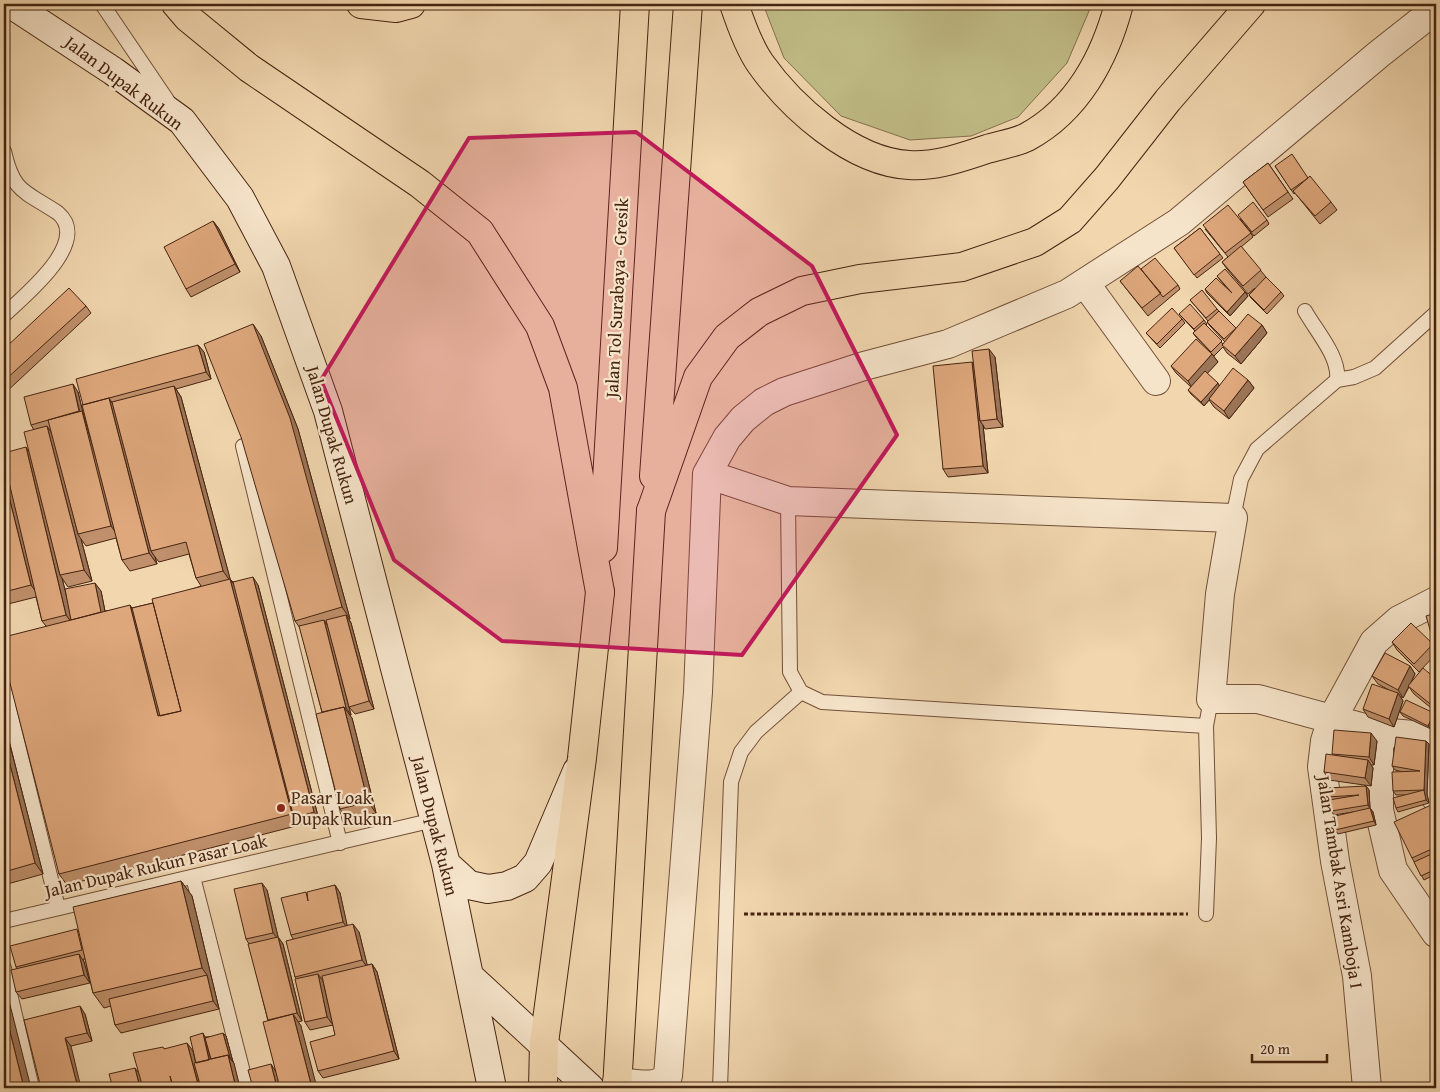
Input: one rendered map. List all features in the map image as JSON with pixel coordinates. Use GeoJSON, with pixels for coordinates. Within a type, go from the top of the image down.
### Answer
{"type":"FeatureCollection","features":[{"type":"Feature","properties":{"kind":"main road"},"geometry":{"type":"LineString","coordinates":[[176,4],[188,18],[249,68],[420,184],[480,232],[540,326],[562,388],[600,592],[582,758],[544,1043],[543,1088]]}},
{"type":"Feature","properties":{"kind":"main road"},"geometry":{"type":"LineString","coordinates":[[361,4],[396,8],[411,4]]}},
{"type":"Feature","properties":{"kind":"main road","name":"Jalan Tol Surabaya - Gresik"},"geometry":{"type":"LineString","coordinates":[[600,592],[635,4]]}},
{"type":"Feature","properties":{"kind":"main road"},"geometry":{"type":"LineString","coordinates":[[617,1085],[651,511],[688,4]]}},
{"type":"Feature","properties":{"kind":"main road"},"geometry":{"type":"LineString","coordinates":[[734,4],[759,61],[787,96],[833,137],[876,157],[909,165],[948,161],[1026,137],[1065,110],[1090,78],[1119,4]]}},
{"type":"Feature","properties":{"kind":"main road"},"geometry":{"type":"LineString","coordinates":[[651,511],[698,377],[727,337],[759,312],[802,292],[860,279],[962,267],[1035,242],[1070,220],[1107,178],[1168,100],[1250,4]]}},
{"type":"Feature","properties":{"kind":"street","name":"Jalan Dupak Rukun"},"geometry":{"type":"LineString","coordinates":[[11,4],[113,71],[182,121],[240,198],[276,266],[328,411],[446,864],[492,1088]]}},
{"type":"Feature","properties":{"kind":"street"},"geometry":{"type":"LineString","coordinates":[[617,1085],[657,1084],[663,1082],[668,1076],[698,692],[707,474],[727,438],[743,419],[764,402],[784,392],[864,366],[948,344],[1067,294],[1179,222],[1379,54],[1436,10]]}},
{"type":"Feature","properties":{"kind":"street"},"geometry":{"type":"LineString","coordinates":[[1084,282],[1156,382]]}},
{"type":"Feature","properties":{"kind":"street"},"geometry":{"type":"LineString","coordinates":[[707,474],[788,501],[1233,518],[1220,594],[1211,699],[1258,699],[1379,732],[1433,738],[1436,798]]}},
{"type":"Feature","properties":{"kind":"street","name":"Jalan Tambak Asri Kamboja I"},"geometry":{"type":"LineString","coordinates":[[1367,1088],[1357,976],[1335,861],[1322,767],[1325,741],[1332,719],[1374,642],[1399,620],[1436,601]]}},
{"type":"Feature","properties":{"kind":"street"},"geometry":{"type":"LineString","coordinates":[[1379,732],[1379,810],[1392,870],[1436,933]]}},
{"type":"Feature","properties":{"kind":"street"},"geometry":{"type":"LineString","coordinates":[[446,864],[469,885],[488,889],[507,886],[525,878],[538,863],[582,758]]}},
{"type":"Feature","properties":{"kind":"street"},"geometry":{"type":"LineString","coordinates":[[469,976],[544,1043],[590,1088]]}},
{"type":"Feature","properties":{"kind":"lane"},"geometry":{"type":"LineString","coordinates":[[102,4],[182,121]]}},
{"type":"Feature","properties":{"kind":"lane"},"geometry":{"type":"LineString","coordinates":[[4,150],[9,172],[18,187],[58,213],[64,218],[68,226],[65,248],[49,272],[4,315]]}},
{"type":"Feature","properties":{"kind":"lane"},"geometry":{"type":"LineString","coordinates":[[1305,311],[1335,361],[1338,371],[1337,380]]}},
{"type":"Feature","properties":{"kind":"lane"},"geometry":{"type":"LineString","coordinates":[[1233,518],[1241,479],[1257,449],[1337,380],[1354,377],[1375,368],[1436,313]]}},
{"type":"Feature","properties":{"kind":"lane"},"geometry":{"type":"LineString","coordinates":[[243,446],[340,843]]}},
{"type":"Feature","properties":{"kind":"lane"},"geometry":{"type":"LineString","coordinates":[[788,501],[790,672],[802,692],[822,702],[1206,726]]}},
{"type":"Feature","properties":{"kind":"lane"},"geometry":{"type":"LineString","coordinates":[[4,688],[58,908]]}},
{"type":"Feature","properties":{"kind":"lane"},"geometry":{"type":"LineString","coordinates":[[720,1088],[732,782],[741,752],[756,732],[802,692]]}},
{"type":"Feature","properties":{"kind":"lane"},"geometry":{"type":"LineString","coordinates":[[1206,914],[1209,838],[1206,726],[1211,699]]}},
{"type":"Feature","properties":{"kind":"lane","name":"Jalan Dupak Rukun Pasar Loak"},"geometry":{"type":"LineString","coordinates":[[4,921],[434,820]]}},
{"type":"Feature","properties":{"kind":"lane"},"geometry":{"type":"LineString","coordinates":[[193,876],[246,1088]]}},
{"type":"Feature","properties":{"kind":"lane"},"geometry":{"type":"LineString","coordinates":[[4,968],[32,1088]]}},
{"type":"Feature","properties":{"kind":"path"},"geometry":{"type":"LineString","coordinates":[[728,913],[749,915],[1206,914]]}},
{"type":"Feature","properties":{"kind":"highlighted area"},"geometry":{"type":"Polygon","coordinates":[[[636,132],[812,266],[897,435],[742,655],[502,641],[394,560],[321,380],[469,138],[636,132]]]}},
{"type":"Feature","properties":{"kind":"shaded area"},"geometry":{"type":"Polygon","coordinates":[[[763,4],[1092,4],[1067,63],[1018,117],[971,136],[910,140],[841,116],[784,58],[763,4]]]}},
{"type":"Feature","properties":{"kind":"building"},"geometry":{"type":"Polygon","coordinates":[[[1292,154],[1308,178],[1291,190],[1275,166],[1292,154]]]}},
{"type":"Feature","properties":{"kind":"building"},"geometry":{"type":"Polygon","coordinates":[[[1268,163],[1288,192],[1263,210],[1243,182],[1268,163]]]}},
{"type":"Feature","properties":{"kind":"building"},"geometry":{"type":"Polygon","coordinates":[[[1310,176],[1331,202],[1315,216],[1293,191],[1310,176]]]}},
{"type":"Feature","properties":{"kind":"building"},"geometry":{"type":"Polygon","coordinates":[[[1253,202],[1267,220],[1252,232],[1238,215],[1253,202]]]}},
{"type":"Feature","properties":{"kind":"building"},"geometry":{"type":"Polygon","coordinates":[[[1228,205],[1251,233],[1225,253],[1203,225],[1228,205]]]}},
{"type":"Feature","properties":{"kind":"building"},"geometry":{"type":"Polygon","coordinates":[[[213,221],[235,264],[186,289],[164,247],[213,221]]]}},
{"type":"Feature","properties":{"kind":"building"},"geometry":{"type":"Polygon","coordinates":[[[1200,228],[1220,254],[1194,275],[1174,248],[1200,228]]]}},
{"type":"Feature","properties":{"kind":"building"},"geometry":{"type":"Polygon","coordinates":[[[1241,246],[1261,270],[1243,286],[1222,262],[1241,246]]]}},
{"type":"Feature","properties":{"kind":"building"},"geometry":{"type":"Polygon","coordinates":[[[1155,258],[1178,285],[1163,297],[1141,269],[1155,258]]]}},
{"type":"Feature","properties":{"kind":"building"},"geometry":{"type":"Polygon","coordinates":[[[1138,266],[1161,293],[1142,308],[1120,281],[1138,266]]]}},
{"type":"Feature","properties":{"kind":"building"},"geometry":{"type":"Polygon","coordinates":[[[1225,269],[1245,292],[1227,312],[1205,289],[1216,278],[1232,293],[1217,276],[1225,269]]]}},
{"type":"Feature","properties":{"kind":"building"},"geometry":{"type":"Polygon","coordinates":[[[1266,277],[1281,292],[1264,310],[1249,295],[1266,277]]]}},
{"type":"Feature","properties":{"kind":"building"},"geometry":{"type":"Polygon","coordinates":[[[69,288],[86,306],[4,381],[4,349],[69,288]]]}},
{"type":"Feature","properties":{"kind":"building"},"geometry":{"type":"Polygon","coordinates":[[[1202,290],[1217,309],[1206,318],[1190,300],[1202,290]]]}},
{"type":"Feature","properties":{"kind":"building"},"geometry":{"type":"Polygon","coordinates":[[[1190,304],[1204,320],[1194,329],[1179,314],[1190,304]]]}},
{"type":"Feature","properties":{"kind":"building"},"geometry":{"type":"Polygon","coordinates":[[[1172,308],[1182,319],[1157,344],[1146,333],[1172,308]]]}},
{"type":"Feature","properties":{"kind":"building"},"geometry":{"type":"Polygon","coordinates":[[[1219,311],[1236,328],[1224,339],[1207,322],[1219,311]]]}},
{"type":"Feature","properties":{"kind":"building"},"geometry":{"type":"Polygon","coordinates":[[[1248,314],[1262,325],[1235,356],[1222,345],[1248,314]]]}},
{"type":"Feature","properties":{"kind":"building"},"geometry":{"type":"Polygon","coordinates":[[[1204,323],[1222,341],[1211,352],[1193,333],[1204,323]]]}},
{"type":"Feature","properties":{"kind":"building"},"geometry":{"type":"Polygon","coordinates":[[[253,324],[290,418],[342,607],[295,621],[241,437],[204,344],[253,324]]]}},
{"type":"Feature","properties":{"kind":"building"},"geometry":{"type":"Polygon","coordinates":[[[1196,339],[1212,354],[1188,381],[1171,366],[1196,339]]]}},
{"type":"Feature","properties":{"kind":"building"},"geometry":{"type":"Polygon","coordinates":[[[198,345],[206,372],[83,405],[76,379],[198,345]]]}},
{"type":"Feature","properties":{"kind":"building"},"geometry":{"type":"Polygon","coordinates":[[[989,349],[997,419],[980,421],[972,351],[989,349]]]}},
{"type":"Feature","properties":{"kind":"building"},"geometry":{"type":"Polygon","coordinates":[[[972,362],[983,466],[943,469],[933,366],[972,362]]]}},
{"type":"Feature","properties":{"kind":"building"},"geometry":{"type":"Polygon","coordinates":[[[1233,368],[1248,380],[1224,411],[1209,399],[1233,368]]]}},
{"type":"Feature","properties":{"kind":"building"},"geometry":{"type":"Polygon","coordinates":[[[1205,371],[1218,383],[1201,402],[1188,390],[1205,371]]]}},
{"type":"Feature","properties":{"kind":"building"},"geometry":{"type":"Polygon","coordinates":[[[73,384],[79,411],[31,425],[24,397],[73,384]]]}},
{"type":"Feature","properties":{"kind":"building"},"geometry":{"type":"Polygon","coordinates":[[[174,386],[223,571],[196,578],[186,542],[151,551],[112,402],[174,386]]]}},
{"type":"Feature","properties":{"kind":"building"},"geometry":{"type":"Polygon","coordinates":[[[109,398],[149,553],[122,560],[82,405],[109,398]]]}},
{"type":"Feature","properties":{"kind":"building"},"geometry":{"type":"Polygon","coordinates":[[[82,411],[111,526],[78,534],[48,420],[82,411]]]}},
{"type":"Feature","properties":{"kind":"building"},"geometry":{"type":"Polygon","coordinates":[[[47,426],[84,570],[60,575],[24,432],[47,426]]]}},
{"type":"Feature","properties":{"kind":"building"},"geometry":{"type":"Polygon","coordinates":[[[26,447],[66,615],[42,621],[4,461],[4,453],[26,447]]]}},
{"type":"Feature","properties":{"kind":"building"},"geometry":{"type":"Polygon","coordinates":[[[4,477],[31,585],[4,592],[4,477]]]}},
{"type":"Feature","properties":{"kind":"building"},"geometry":{"type":"Polygon","coordinates":[[[253,577],[314,812],[294,818],[233,582],[253,577]]]}},
{"type":"Feature","properties":{"kind":"building"},"geometry":{"type":"Polygon","coordinates":[[[230,579],[292,814],[59,874],[4,660],[4,637],[130,605],[158,716],[181,711],[152,599],[230,579]]]}},
{"type":"Feature","properties":{"kind":"building"},"geometry":{"type":"Polygon","coordinates":[[[95,583],[101,612],[71,620],[65,589],[95,583]]]}},
{"type":"Feature","properties":{"kind":"building"},"geometry":{"type":"Polygon","coordinates":[[[153,603],[181,711],[160,716],[132,608],[153,603]]]}},
{"type":"Feature","properties":{"kind":"building"},"geometry":{"type":"Polygon","coordinates":[[[1436,613],[1436,650],[1426,616],[1436,613]]]}},
{"type":"Feature","properties":{"kind":"building"},"geometry":{"type":"Polygon","coordinates":[[[346,615],[369,701],[349,707],[326,620],[346,615]]]}},
{"type":"Feature","properties":{"kind":"building"},"geometry":{"type":"Polygon","coordinates":[[[324,620],[346,708],[322,712],[299,626],[324,620]]]}},
{"type":"Feature","properties":{"kind":"building"},"geometry":{"type":"Polygon","coordinates":[[[1411,623],[1433,644],[1414,664],[1392,642],[1411,623]]]}},
{"type":"Feature","properties":{"kind":"building"},"geometry":{"type":"Polygon","coordinates":[[[1385,653],[1410,666],[1398,690],[1372,676],[1385,653]]]}},
{"type":"Feature","properties":{"kind":"building"},"geometry":{"type":"Polygon","coordinates":[[[1423,668],[1436,679],[1436,704],[1434,707],[1408,686],[1423,668]]]}},
{"type":"Feature","properties":{"kind":"building"},"geometry":{"type":"Polygon","coordinates":[[[1372,684],[1398,693],[1389,719],[1363,709],[1372,684]]]}},
{"type":"Feature","properties":{"kind":"building"},"geometry":{"type":"Polygon","coordinates":[[[1406,700],[1434,713],[1428,726],[1400,712],[1406,700]]]}},
{"type":"Feature","properties":{"kind":"building"},"geometry":{"type":"Polygon","coordinates":[[[344,707],[368,802],[340,809],[316,714],[344,707]]]}},
{"type":"Feature","properties":{"kind":"building"},"geometry":{"type":"Polygon","coordinates":[[[1334,730],[1371,733],[1369,757],[1332,754],[1334,730]]]}},
{"type":"Feature","properties":{"kind":"building"},"geometry":{"type":"Polygon","coordinates":[[[1396,737],[1426,741],[1424,790],[1393,791],[1392,772],[1420,771],[1392,766],[1396,737]]]}},
{"type":"Feature","properties":{"kind":"building"},"geometry":{"type":"Polygon","coordinates":[[[4,741],[35,863],[4,872],[4,741]]]}},
{"type":"Feature","properties":{"kind":"building"},"geometry":{"type":"Polygon","coordinates":[[[1326,754],[1368,760],[1365,778],[1324,772],[1326,754]]]}},
{"type":"Feature","properties":{"kind":"building"},"geometry":{"type":"Polygon","coordinates":[[[1366,786],[1368,805],[1331,811],[1329,800],[1359,795],[1328,797],[1327,788],[1366,786]]]}},
{"type":"Feature","properties":{"kind":"building"},"geometry":{"type":"Polygon","coordinates":[[[1424,790],[1426,800],[1396,808],[1393,798],[1424,790]]]}},
{"type":"Feature","properties":{"kind":"building"},"geometry":{"type":"Polygon","coordinates":[[[1431,805],[1436,815],[1436,847],[1412,858],[1394,822],[1431,805]]]}},
{"type":"Feature","properties":{"kind":"building"},"geometry":{"type":"Polygon","coordinates":[[[1370,808],[1374,821],[1335,830],[1331,817],[1370,808]]]}},
{"type":"Feature","properties":{"kind":"building"},"geometry":{"type":"Polygon","coordinates":[[[1436,852],[1436,869],[1421,876],[1414,862],[1436,852]]]}},
{"type":"Feature","properties":{"kind":"building"},"geometry":{"type":"Polygon","coordinates":[[[181,881],[202,968],[93,993],[73,907],[181,881]]]}},
{"type":"Feature","properties":{"kind":"building"},"geometry":{"type":"Polygon","coordinates":[[[262,883],[273,933],[246,939],[234,889],[262,883]]]}},
{"type":"Feature","properties":{"kind":"building"},"geometry":{"type":"Polygon","coordinates":[[[335,885],[343,922],[291,935],[281,898],[306,892],[308,901],[307,892],[335,885]]]}},
{"type":"Feature","properties":{"kind":"building"},"geometry":{"type":"Polygon","coordinates":[[[353,924],[362,960],[295,977],[286,941],[353,924]]]}},
{"type":"Feature","properties":{"kind":"building"},"geometry":{"type":"Polygon","coordinates":[[[77,929],[82,950],[16,967],[10,946],[77,929]]]}},
{"type":"Feature","properties":{"kind":"building"},"geometry":{"type":"Polygon","coordinates":[[[278,937],[297,1013],[268,1020],[248,944],[278,937]]]}},
{"type":"Feature","properties":{"kind":"building"},"geometry":{"type":"Polygon","coordinates":[[[79,954],[84,975],[16,992],[11,970],[79,954]]]}},
{"type":"Feature","properties":{"kind":"building"},"geometry":{"type":"Polygon","coordinates":[[[372,964],[394,1051],[318,1071],[310,1042],[335,1035],[322,976],[372,964]]]}},
{"type":"Feature","properties":{"kind":"building"},"geometry":{"type":"Polygon","coordinates":[[[318,974],[327,1017],[305,1022],[295,979],[318,974]]]}},
{"type":"Feature","properties":{"kind":"building"},"geometry":{"type":"Polygon","coordinates":[[[207,975],[213,1001],[115,1025],[109,999],[207,975]]]}},
{"type":"Feature","properties":{"kind":"building"},"geometry":{"type":"Polygon","coordinates":[[[80,1006],[87,1033],[65,1038],[78,1088],[41,1088],[24,1020],[80,1006]]]}},
{"type":"Feature","properties":{"kind":"building"},"geometry":{"type":"Polygon","coordinates":[[[4,1008],[24,1088],[4,1088],[4,1008]]]}},
{"type":"Feature","properties":{"kind":"building"},"geometry":{"type":"Polygon","coordinates":[[[293,1014],[312,1088],[280,1088],[263,1022],[293,1014]]]}},
{"type":"Feature","properties":{"kind":"building"},"geometry":{"type":"Polygon","coordinates":[[[203,1033],[209,1060],[196,1063],[190,1037],[203,1033]]]}},
{"type":"Feature","properties":{"kind":"building"},"geometry":{"type":"Polygon","coordinates":[[[223,1033],[230,1058],[228,1055],[211,1059],[205,1038],[223,1033]]]}},
{"type":"Feature","properties":{"kind":"building"},"geometry":{"type":"Polygon","coordinates":[[[187,1043],[199,1088],[143,1088],[133,1053],[163,1047],[164,1049],[187,1043]]]}},
{"type":"Feature","properties":{"kind":"building"},"geometry":{"type":"Polygon","coordinates":[[[228,1055],[235,1084],[218,1088],[201,1088],[194,1063],[228,1055]]]}},
{"type":"Feature","properties":{"kind":"building"},"geometry":{"type":"Polygon","coordinates":[[[271,1064],[277,1088],[253,1088],[248,1070],[271,1064]]]}},
{"type":"Feature","properties":{"kind":"building"},"geometry":{"type":"Polygon","coordinates":[[[135,1068],[140,1088],[113,1088],[109,1074],[135,1068]]]}},
{"type":"Feature","properties":{"kind":"place","name":"Pasar Loak Dupak Rukun"},"geometry":{"type":"Point","coordinates":[281,808]}}]}
